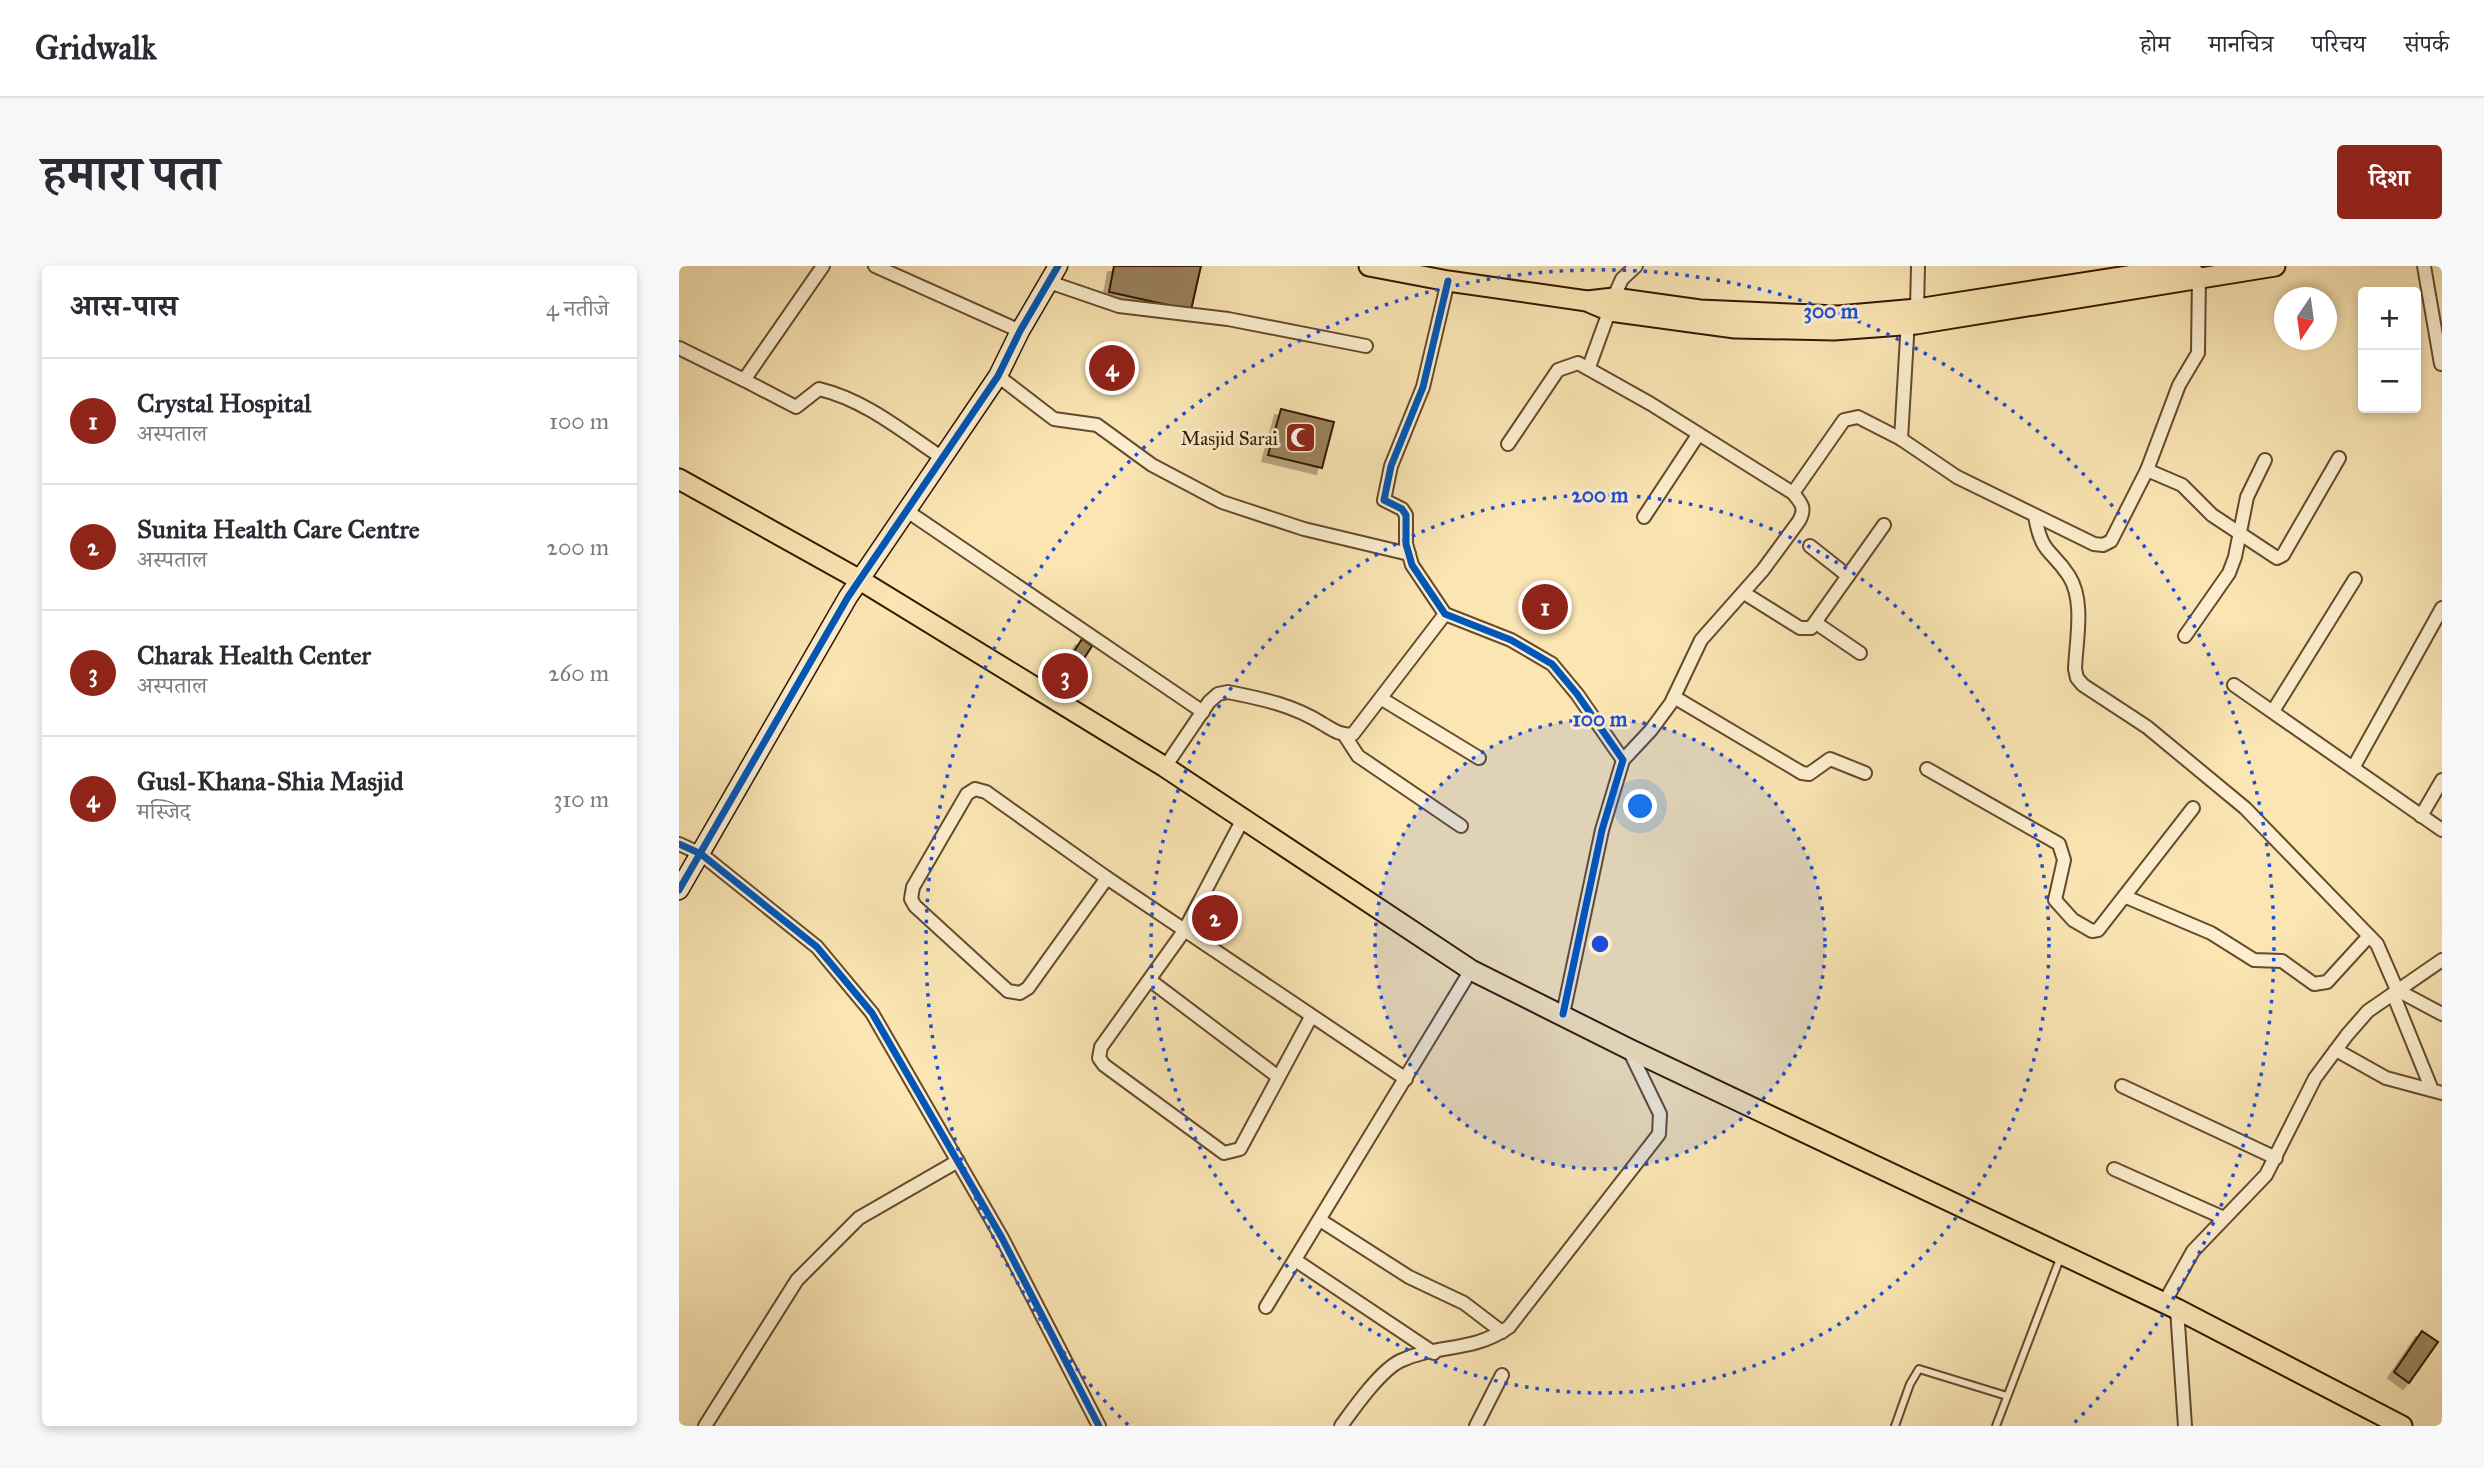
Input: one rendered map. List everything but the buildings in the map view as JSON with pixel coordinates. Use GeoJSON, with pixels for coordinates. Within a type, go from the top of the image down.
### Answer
{"type":"FeatureCollection","features":[{"type":"Feature","properties":{"kind":"main road"},"geometry":{"type":"LineString","coordinates":[[1369,266],[1448,281],[1612,305],[1735,328],[1833,330],[2196,270],[2275,266]]}},
{"type":"Feature","properties":{"kind":"main road"},"geometry":{"type":"LineString","coordinates":[[679,479],[860,580],[1165,767],[1471,970],[1629,1049],[2170,1306],[2402,1426]]}},
{"type":"Feature","properties":{"kind":"street"},"geometry":{"type":"LineString","coordinates":[[744,380],[823,266]]}},
{"type":"Feature","properties":{"kind":"street"},"geometry":{"type":"LineString","coordinates":[[875,266],[1020,331]]}},
{"type":"Feature","properties":{"kind":"street"},"geometry":{"type":"LineString","coordinates":[[679,890],[860,580],[998,376],[1020,331],[1058,266]]}},
{"type":"Feature","properties":{"kind":"street"},"geometry":{"type":"LineString","coordinates":[[1589,367],[1622,279],[1636,266]]}},
{"type":"Feature","properties":{"kind":"street"},"geometry":{"type":"LineString","coordinates":[[1901,439],[1911,315],[1919,266]]}},
{"type":"Feature","properties":{"kind":"street"},"geometry":{"type":"LineString","coordinates":[[2424,266],[2441,364]]}},
{"type":"Feature","properties":{"kind":"street"},"geometry":{"type":"LineString","coordinates":[[1793,493],[1844,420],[1851,416],[1901,439],[1957,477],[2035,516],[2103,545],[2116,536],[2147,470],[2179,385],[2198,353],[2196,270]]}},
{"type":"Feature","properties":{"kind":"street"},"geometry":{"type":"LineString","coordinates":[[1448,281],[1423,387],[1391,466],[1384,500],[1402,509],[1406,515],[1409,554],[1445,614],[1511,640],[1552,664],[1577,694],[1623,760]]}},
{"type":"Feature","properties":{"kind":"street"},"geometry":{"type":"LineString","coordinates":[[1049,282],[1119,306],[1227,319],[1366,346]]}},
{"type":"Feature","properties":{"kind":"street"},"geometry":{"type":"LineString","coordinates":[[679,348],[796,407],[819,389],[845,398],[880,415],[941,457]]}},
{"type":"Feature","properties":{"kind":"street"},"geometry":{"type":"LineString","coordinates":[[1508,444],[1558,370],[1567,364],[1589,367],[1793,493],[1803,504],[1804,512],[1744,593],[1701,640],[1674,697],[1651,730],[1623,760],[1602,830],[1563,1014]]}},
{"type":"Feature","properties":{"kind":"street"},"geometry":{"type":"LineString","coordinates":[[998,376],[1054,419],[1065,423],[1097,425],[1151,465],[1222,502],[1304,529],[1409,554]]}},
{"type":"Feature","properties":{"kind":"street"},"geometry":{"type":"LineString","coordinates":[[1644,517],[1698,435]]}},
{"type":"Feature","properties":{"kind":"street"},"geometry":{"type":"LineString","coordinates":[[2147,470],[2182,485],[2212,515],[2277,558],[2283,555],[2339,458]]}},
{"type":"Feature","properties":{"kind":"street"},"geometry":{"type":"LineString","coordinates":[[2186,636],[2229,573],[2247,496],[2265,460]]}},
{"type":"Feature","properties":{"kind":"street"},"geometry":{"type":"LineString","coordinates":[[907,511],[1202,712]]}},
{"type":"Feature","properties":{"kind":"street"},"geometry":{"type":"LineString","coordinates":[[2035,516],[2044,550],[2069,576],[2076,592],[2077,678],[2083,685],[2147,727],[2245,808],[2369,936],[2385,958],[2395,992],[2437,1092]]}},
{"type":"Feature","properties":{"kind":"street"},"geometry":{"type":"LineString","coordinates":[[1744,593],[1806,630],[1817,623],[1884,524]]}},
{"type":"Feature","properties":{"kind":"street"},"geometry":{"type":"LineString","coordinates":[[1810,546],[1848,576]]}},
{"type":"Feature","properties":{"kind":"street"},"geometry":{"type":"LineString","coordinates":[[2273,711],[2354,579]]}},
{"type":"Feature","properties":{"kind":"street"},"geometry":{"type":"LineString","coordinates":[[2353,768],[2442,608]]}},
{"type":"Feature","properties":{"kind":"street"},"geometry":{"type":"LineString","coordinates":[[1345,736],[1360,728],[1445,614]]}},
{"type":"Feature","properties":{"kind":"street"},"geometry":{"type":"LineString","coordinates":[[1817,623],[1860,653]]}},
{"type":"Feature","properties":{"kind":"street"},"geometry":{"type":"LineString","coordinates":[[2234,685],[2442,830]]}},
{"type":"Feature","properties":{"kind":"street"},"geometry":{"type":"LineString","coordinates":[[1165,767],[1202,712],[1218,694],[1228,692],[1291,705],[1345,736],[1358,756],[1461,826]]}},
{"type":"Feature","properties":{"kind":"street"},"geometry":{"type":"LineString","coordinates":[[1674,697],[1802,773],[1809,774],[1830,759],[1865,773]]}},
{"type":"Feature","properties":{"kind":"street"},"geometry":{"type":"LineString","coordinates":[[1382,699],[1479,758]]}},
{"type":"Feature","properties":{"kind":"street"},"geometry":{"type":"LineString","coordinates":[[1927,769],[2059,844],[2064,860],[2055,900],[2084,929],[2098,930],[2193,808]]}},
{"type":"Feature","properties":{"kind":"street"},"geometry":{"type":"LineString","coordinates":[[2421,816],[2442,780]]}},
{"type":"Feature","properties":{"kind":"street"},"geometry":{"type":"LineString","coordinates":[[1107,878],[1028,988],[1020,993],[1008,990],[915,906],[911,898],[913,887],[967,794],[975,789],[986,792],[1184,931],[1405,1079]]}},
{"type":"Feature","properties":{"kind":"street"},"geometry":{"type":"LineString","coordinates":[[1244,817],[1184,931],[1151,981],[1101,1047],[1099,1058],[1104,1065],[1224,1153],[1240,1149],[1311,1017]]}},
{"type":"Feature","properties":{"kind":"street"},"geometry":{"type":"LineString","coordinates":[[679,844],[701,854],[817,947],[872,1013],[1002,1238],[1099,1426]]}},
{"type":"Feature","properties":{"kind":"street"},"geometry":{"type":"LineString","coordinates":[[2126,897],[2211,933],[2254,960],[2282,961],[2314,984],[2327,982],[2369,936]]}},
{"type":"Feature","properties":{"kind":"street"},"geometry":{"type":"LineString","coordinates":[[2185,1426],[2170,1306],[2193,1251],[2258,1184],[2276,1158],[2308,1090],[2361,1019],[2442,960]]}},
{"type":"Feature","properties":{"kind":"street"},"geometry":{"type":"LineString","coordinates":[[1266,1307],[1471,970]]}},
{"type":"Feature","properties":{"kind":"street"},"geometry":{"type":"LineString","coordinates":[[1151,981],[1277,1076]]}},
{"type":"Feature","properties":{"kind":"street"},"geometry":{"type":"LineString","coordinates":[[2395,992],[2442,1014]]}},
{"type":"Feature","properties":{"kind":"street"},"geometry":{"type":"LineString","coordinates":[[1341,1426],[1364,1396],[1394,1365],[1473,1345],[1502,1332],[1514,1321],[1659,1134],[1660,1114],[1629,1049]]}},
{"type":"Feature","properties":{"kind":"street"},"geometry":{"type":"LineString","coordinates":[[2336,1050],[2386,1078],[2437,1092]]}},
{"type":"Feature","properties":{"kind":"street"},"geometry":{"type":"LineString","coordinates":[[2122,1086],[2276,1158]]}},
{"type":"Feature","properties":{"kind":"street"},"geometry":{"type":"LineString","coordinates":[[705,1426],[797,1280],[811,1264],[859,1218],[958,1161]]}},
{"type":"Feature","properties":{"kind":"street"},"geometry":{"type":"LineString","coordinates":[[2113,1169],[2224,1218]]}},
{"type":"Feature","properties":{"kind":"street"},"geometry":{"type":"LineString","coordinates":[[1319,1220],[1409,1277],[1464,1303],[1502,1332]]}},
{"type":"Feature","properties":{"kind":"street"},"geometry":{"type":"LineString","coordinates":[[1295,1260],[1434,1353]]}},
{"type":"Feature","properties":{"kind":"street"},"geometry":{"type":"LineString","coordinates":[[1476,1426],[1502,1375]]}},
{"type":"Feature","properties":{"kind":"lane"},"geometry":{"type":"LineString","coordinates":[[1996,1426],[2062,1254]]}},
{"type":"Feature","properties":{"kind":"lane"},"geometry":{"type":"LineString","coordinates":[[1895,1426],[1910,1384],[1919,1369],[2007,1396]]}},
{"type":"Feature","properties":{"kind":"cycle path"},"geometry":{"type":"LineString","coordinates":[[679,890],[848,597],[998,376],[1020,331],[1058,266]]}},
{"type":"Feature","properties":{"kind":"cycle path"},"geometry":{"type":"LineString","coordinates":[[1448,281],[1423,387],[1391,466],[1384,500],[1402,509],[1406,515],[1406,544],[1412,565],[1445,614],[1511,640],[1552,664],[1577,694],[1623,760],[1602,830],[1563,1014]]}},
{"type":"Feature","properties":{"kind":"cycle path"},"geometry":{"type":"LineString","coordinates":[[679,844],[701,854],[817,947],[872,1013],[1002,1238],[1099,1426]]}},
{"type":"Feature","properties":{"kind":"place","name":"Gusl-Khana-Shia Masjid"},"geometry":{"type":"Point","coordinates":[1112,368]}},
{"type":"Feature","properties":{"kind":"place","name":"Masjid Sarai"},"geometry":{"type":"Point","coordinates":[1301,438]}},
{"type":"Feature","properties":{"kind":"place","name":"Crystal Hospital"},"geometry":{"type":"Point","coordinates":[1545,607]}},
{"type":"Feature","properties":{"kind":"place","name":"Charak Health Center"},"geometry":{"type":"Point","coordinates":[1065,676]}},
{"type":"Feature","properties":{"kind":"place","name":"Sunita Health Care Centre"},"geometry":{"type":"Point","coordinates":[1215,918]}}]}
